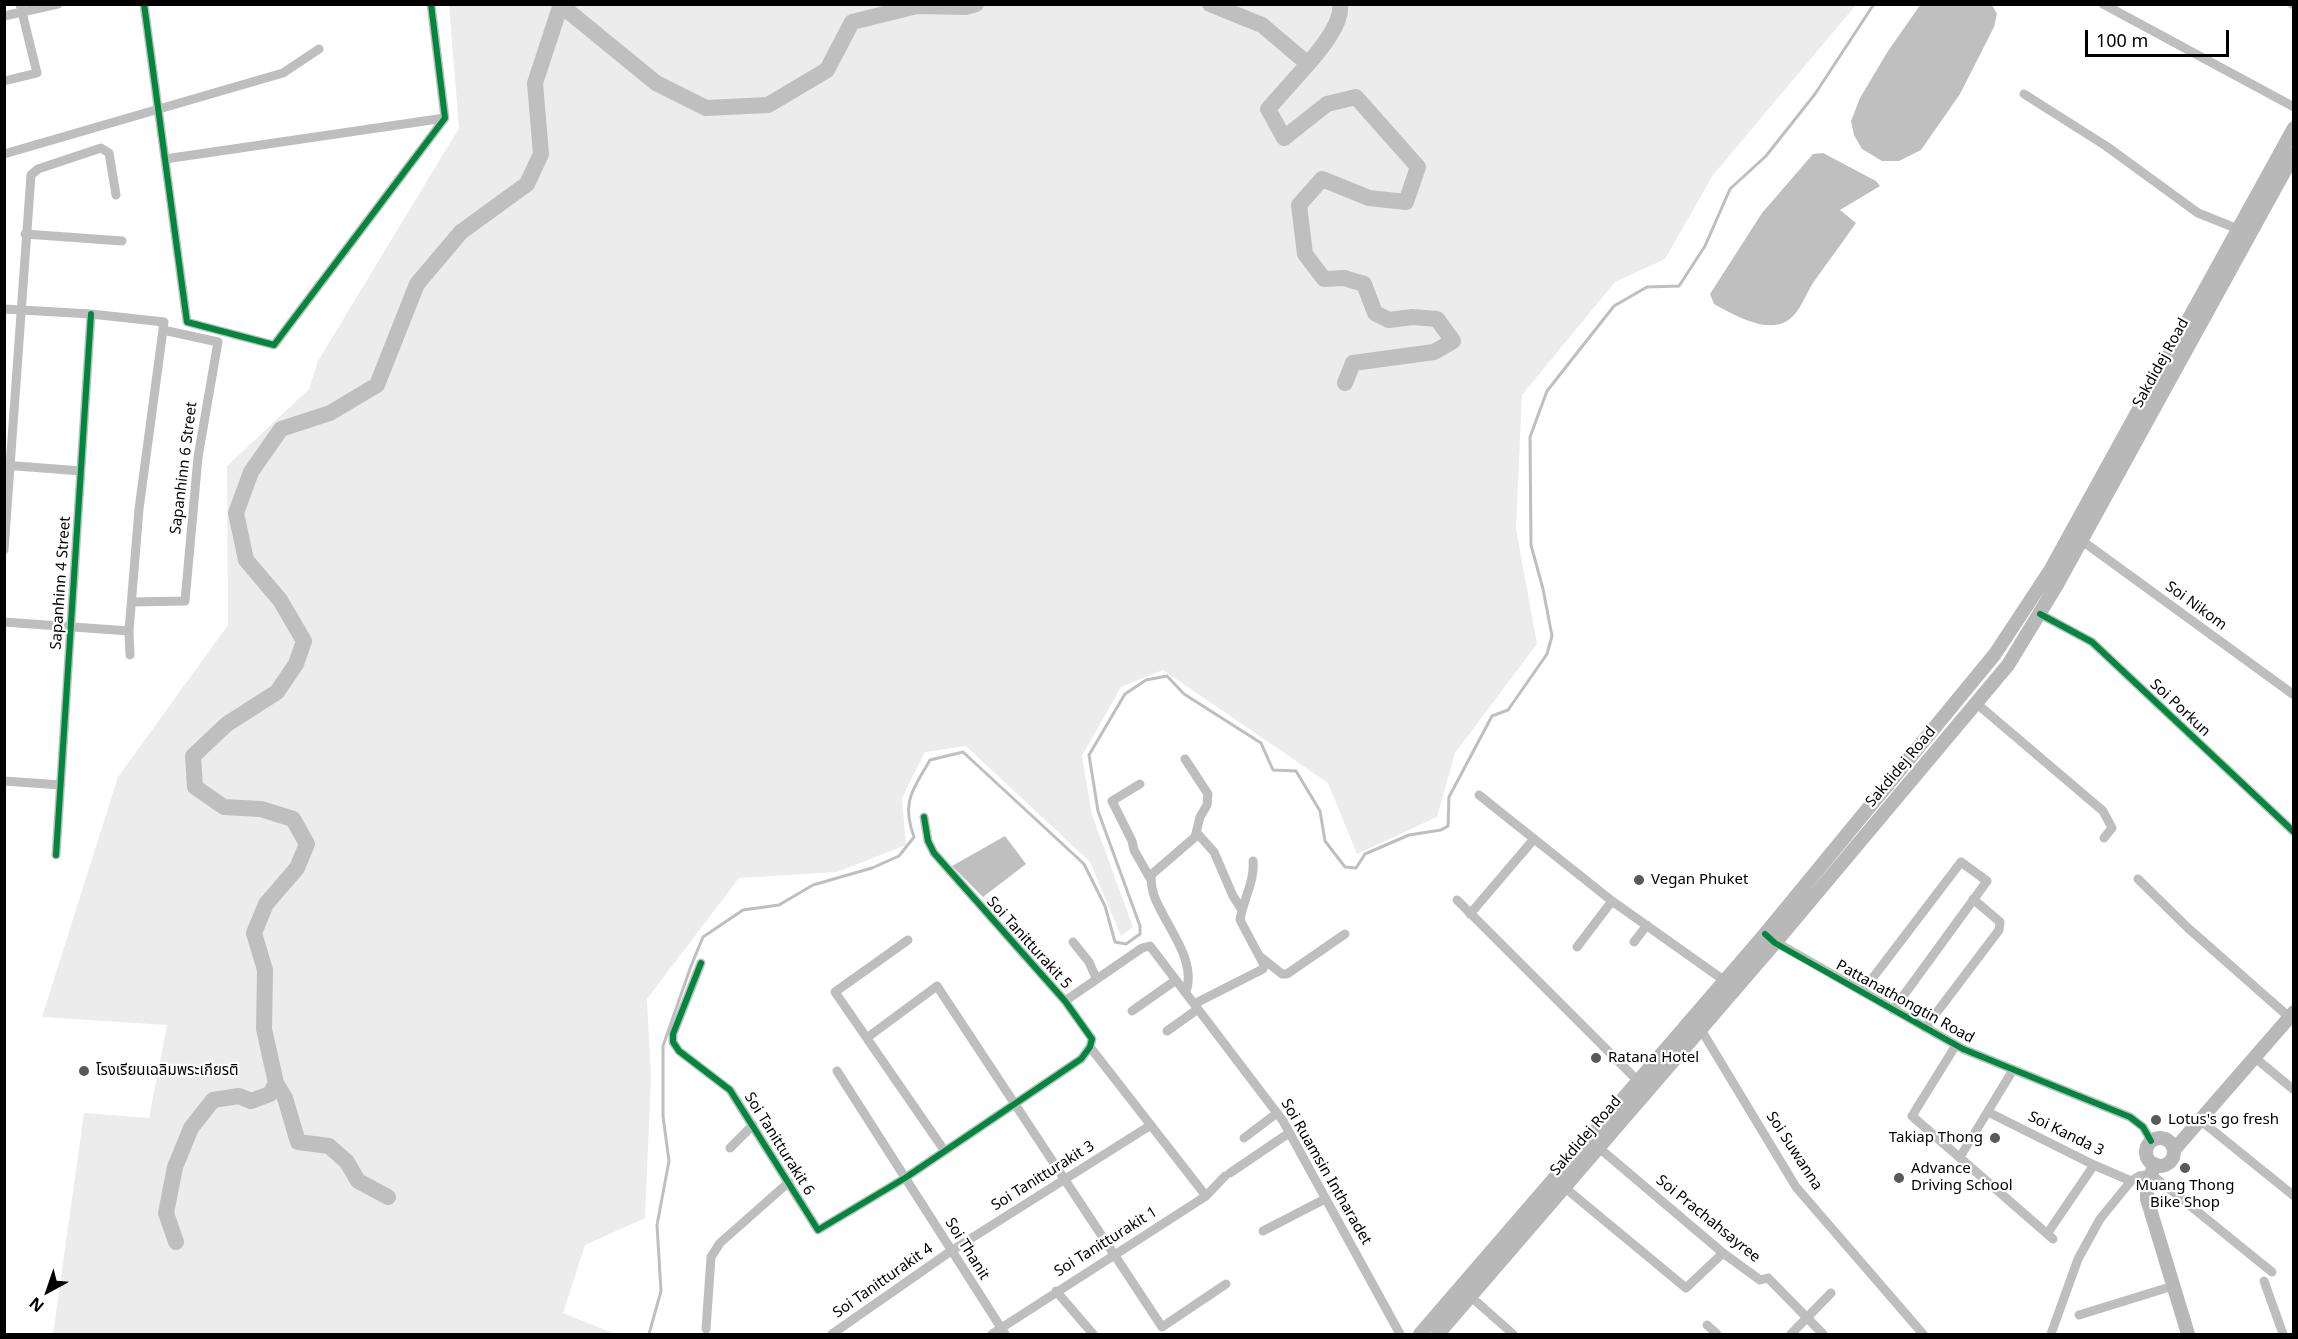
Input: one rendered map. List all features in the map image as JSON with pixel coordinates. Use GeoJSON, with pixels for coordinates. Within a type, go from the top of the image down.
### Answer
{"type":"FeatureCollection","features":[{"type":"Feature","properties":{"kind":"main road","name":"Sakdidej Road"},"geometry":{"type":"LineString","coordinates":[[1420,1335],[1639,1082],[1700,1028],[1995,654],[2051,569],[2294,128]]}},
{"type":"Feature","properties":{"kind":"main road","name":"Sakdidej Road"},"geometry":{"type":"LineString","coordinates":[[1438,1335],[1598,1147],[1725,981],[1770,939],[2008,665],[2040,614],[2294,154]]}},
{"type":"Feature","properties":{"kind":"main road"},"geometry":{"type":"LineString","coordinates":[[2174,1150],[2291,1014]]}},
{"type":"Feature","properties":{"kind":"main road"},"geometry":{"type":"LineString","coordinates":[[2153,1169],[2168,1163],[2173,1157],[2174,1150],[2171,1143],[2165,1139],[2158,1138],[2147,1146],[2146,1153],[2153,1169],[2147,1185],[2147,1198],[2188,1335]]}},
{"type":"Feature","properties":{"kind":"street"},"geometry":{"type":"LineString","coordinates":[[4,16],[20,8],[58,4]]}},
{"type":"Feature","properties":{"kind":"street"},"geometry":{"type":"LineString","coordinates":[[144,4],[186,322],[274,345],[445,118],[431,4]]}},
{"type":"Feature","properties":{"kind":"street"},"geometry":{"type":"LineString","coordinates":[[2103,4],[2294,107]]}},
{"type":"Feature","properties":{"kind":"street"},"geometry":{"type":"LineString","coordinates":[[4,81],[37,73],[20,8]]}},
{"type":"Feature","properties":{"kind":"street"},"geometry":{"type":"LineString","coordinates":[[4,154],[283,73],[319,49]]}},
{"type":"Feature","properties":{"kind":"street"},"geometry":{"type":"LineString","coordinates":[[2024,94],[2106,146],[2198,213],[2238,229]]}},
{"type":"Feature","properties":{"kind":"street"},"geometry":{"type":"LineString","coordinates":[[165,159],[445,118]]}},
{"type":"Feature","properties":{"kind":"street"},"geometry":{"type":"LineString","coordinates":[[4,550],[7,465],[31,175],[38,169],[104,149],[109,153],[116,195]]}},
{"type":"Feature","properties":{"kind":"street"},"geometry":{"type":"LineString","coordinates":[[25,234],[122,241]]}},
{"type":"Feature","properties":{"kind":"street"},"geometry":{"type":"LineString","coordinates":[[4,309],[91,314],[164,322],[139,509],[129,631],[130,655]]}},
{"type":"Feature","properties":{"kind":"street","name":"Sapanhinn 4 Street"},"geometry":{"type":"LineString","coordinates":[[56,855],[91,314]]}},
{"type":"Feature","properties":{"kind":"street","name":"Sapanhinn 6 Street"},"geometry":{"type":"LineString","coordinates":[[132,602],[185,602],[198,457],[218,342],[163,330]]}},
{"type":"Feature","properties":{"kind":"street"},"geometry":{"type":"LineString","coordinates":[[7,465],[81,471]]}},
{"type":"Feature","properties":{"kind":"street","name":"Soi Nikom"},"geometry":{"type":"LineString","coordinates":[[2081,540],[2294,695]]}},
{"type":"Feature","properties":{"kind":"street","name":"Soi Porkun"},"geometry":{"type":"LineString","coordinates":[[2040,614],[2092,642],[2294,832]]}},
{"type":"Feature","properties":{"kind":"street"},"geometry":{"type":"LineString","coordinates":[[4,622],[129,631]]}},
{"type":"Feature","properties":{"kind":"street"},"geometry":{"type":"LineString","coordinates":[[1976,704],[2103,811],[2112,828],[2104,838]]}},
{"type":"Feature","properties":{"kind":"street"},"geometry":{"type":"LineString","coordinates":[[1151,880],[1154,871],[1194,839],[1200,817],[1208,805],[1208,794],[1185,759]]}},
{"type":"Feature","properties":{"kind":"street"},"geometry":{"type":"LineString","coordinates":[[4,781],[61,784]]}},
{"type":"Feature","properties":{"kind":"street"},"geometry":{"type":"LineString","coordinates":[[1140,784],[1112,801],[1132,841],[1134,850],[1151,880],[1156,900],[1178,940],[1186,967],[1188,984],[1186,992]]}},
{"type":"Feature","properties":{"kind":"street"},"geometry":{"type":"LineString","coordinates":[[1479,795],[1612,901],[1725,981]]}},
{"type":"Feature","properties":{"kind":"street","name":"Soi Tanitturakit 5"},"geometry":{"type":"LineString","coordinates":[[924,817],[928,841],[933,853],[1065,1001],[1092,1039],[1090,1047],[1206,1196]]}},
{"type":"Feature","properties":{"kind":"street"},"geometry":{"type":"LineString","coordinates":[[1197,833],[1214,852],[1233,896],[1242,910]]}},
{"type":"Feature","properties":{"kind":"street"},"geometry":{"type":"LineString","coordinates":[[1470,914],[1534,839]]}},
{"type":"Feature","properties":{"kind":"street"},"geometry":{"type":"LineString","coordinates":[[1167,1031],[1196,1006],[1261,972],[1264,965],[1240,920],[1252,880],[1253,861]]}},
{"type":"Feature","properties":{"kind":"street"},"geometry":{"type":"LineString","coordinates":[[1862,992],[1960,862],[1987,881],[1893,1010]]}},
{"type":"Feature","properties":{"kind":"street"},"geometry":{"type":"LineString","coordinates":[[2138,879],[2188,928],[2291,1014]]}},
{"type":"Feature","properties":{"kind":"street"},"geometry":{"type":"LineString","coordinates":[[1925,1028],[1999,930],[2000,922],[1973,899]]}},
{"type":"Feature","properties":{"kind":"street"},"geometry":{"type":"LineString","coordinates":[[1457,900],[1639,1082]]}},
{"type":"Feature","properties":{"kind":"street"},"geometry":{"type":"LineString","coordinates":[[1577,947],[1612,901]]}},
{"type":"Feature","properties":{"kind":"street"},"geometry":{"type":"LineString","coordinates":[[1634,942],[1647,925]]}},
{"type":"Feature","properties":{"kind":"street"},"geometry":{"type":"LineString","coordinates":[[1259,956],[1284,975],[1346,934]]}},
{"type":"Feature","properties":{"kind":"street","name":"Pattanathongtin Road"},"geometry":{"type":"LineString","coordinates":[[1770,939],[1956,1046],[2130,1117],[2143,1127],[2151,1141]]}},
{"type":"Feature","properties":{"kind":"street"},"geometry":{"type":"LineString","coordinates":[[908,940],[835,992],[944,1150]]}},
{"type":"Feature","properties":{"kind":"street"},"geometry":{"type":"LineString","coordinates":[[1065,1001],[1096,978],[1091,966],[1073,942]]}},
{"type":"Feature","properties":{"kind":"street","name":"Soi Ruamsin Intharadet"},"geometry":{"type":"LineString","coordinates":[[1093,982],[1142,948],[1150,946],[1277,1113],[1400,1335]]}},
{"type":"Feature","properties":{"kind":"street","name":"Soi Tanitturakit 6"},"geometry":{"type":"LineString","coordinates":[[701,963],[673,1034],[673,1042],[679,1051],[730,1090],[818,1230],[905,1178]]}},
{"type":"Feature","properties":{"kind":"street"},"geometry":{"type":"LineString","coordinates":[[1132,1011],[1176,980]]}},
{"type":"Feature","properties":{"kind":"street"},"geometry":{"type":"LineString","coordinates":[[868,1037],[937,986],[1162,1327],[1226,1284]]}},
{"type":"Feature","properties":{"kind":"street","name":"Soi Suwanna"},"geometry":{"type":"LineString","coordinates":[[1700,1028],[1796,1187],[1923,1335]]}},
{"type":"Feature","properties":{"kind":"street"},"geometry":{"type":"LineString","coordinates":[[1956,1046],[1912,1116],[2050,1237],[2094,1165]]}},
{"type":"Feature","properties":{"kind":"street"},"geometry":{"type":"LineString","coordinates":[[905,1178],[1081,1059],[1090,1047]]}},
{"type":"Feature","properties":{"kind":"street"},"geometry":{"type":"LineString","coordinates":[[2254,1057],[2294,1090]]}},
{"type":"Feature","properties":{"kind":"street"},"geometry":{"type":"LineString","coordinates":[[1960,1157],[2013,1070]]}},
{"type":"Feature","properties":{"kind":"street","name":"Soi Thanit"},"geometry":{"type":"LineString","coordinates":[[837,1071],[951,1251],[999,1333]]}},
{"type":"Feature","properties":{"kind":"street","name":"Soi Kanda 3"},"geometry":{"type":"LineString","coordinates":[[1988,1112],[2131,1181]]}},
{"type":"Feature","properties":{"kind":"street"},"geometry":{"type":"LineString","coordinates":[[1244,1138],[1277,1113]]}},
{"type":"Feature","properties":{"kind":"street"},"geometry":{"type":"LineString","coordinates":[[2200,1120],[2294,1196]]}},
{"type":"Feature","properties":{"kind":"street"},"geometry":{"type":"LineString","coordinates":[[730,1148],[753,1125]]}},
{"type":"Feature","properties":{"kind":"street","name":"Soi Tanitturakit 3"},"geometry":{"type":"LineString","coordinates":[[951,1251],[1150,1125]]}},
{"type":"Feature","properties":{"kind":"street","name":"Soi Tanitturakit 1"},"geometry":{"type":"LineString","coordinates":[[999,1333],[1056,1291],[1206,1196],[1227,1175],[1289,1133]]}},
{"type":"Feature","properties":{"kind":"street","name":"Soi Prachahsayree"},"geometry":{"type":"LineString","coordinates":[[1598,1147],[1723,1253],[1760,1280],[1768,1278],[1823,1335]]}},
{"type":"Feature","properties":{"kind":"street"},"geometry":{"type":"LineString","coordinates":[[2051,1335],[2075,1258],[2100,1219],[2131,1181],[2153,1169],[2272,1272]]}},
{"type":"Feature","properties":{"kind":"street"},"geometry":{"type":"LineString","coordinates":[[706,1329],[711,1257],[720,1243],[789,1182]]}},
{"type":"Feature","properties":{"kind":"street"},"geometry":{"type":"LineString","coordinates":[[1564,1187],[1686,1288],[1723,1253]]}},
{"type":"Feature","properties":{"kind":"street"},"geometry":{"type":"LineString","coordinates":[[1263,1231],[1325,1198]]}},
{"type":"Feature","properties":{"kind":"street","name":"Soi Tanitturakit 4"},"geometry":{"type":"LineString","coordinates":[[832,1335],[951,1251]]}},
{"type":"Feature","properties":{"kind":"street"},"geometry":{"type":"LineString","coordinates":[[2264,1281],[2283,1335]]}},
{"type":"Feature","properties":{"kind":"street"},"geometry":{"type":"LineString","coordinates":[[2079,1315],[2173,1286]]}},
{"type":"Feature","properties":{"kind":"street"},"geometry":{"type":"LineString","coordinates":[[1056,1291],[1093,1335]]}},
{"type":"Feature","properties":{"kind":"street"},"geometry":{"type":"LineString","coordinates":[[1791,1335],[1831,1293]]}},
{"type":"Feature","properties":{"kind":"street"},"geometry":{"type":"LineString","coordinates":[[1470,1296],[1513,1335]]}},
{"type":"Feature","properties":{"kind":"street"},"geometry":{"type":"LineString","coordinates":[[1707,1325],[1717,1335]]}},
{"type":"Feature","properties":{"kind":"shaded area"},"geometry":{"type":"Polygon","coordinates":[[[449,4],[1856,5],[1713,175],[1665,259],[1615,282],[1522,395],[1516,529],[1537,644],[1455,753],[1437,817],[1357,854],[1328,783],[1163,670],[1121,687],[1082,756],[1092,815],[1133,927],[1121,936],[1090,862],[966,746],[925,752],[902,798],[906,845],[837,872],[739,878],[647,999],[651,1078],[645,1218],[585,1245],[563,1313],[615,1334],[53,1334],[84,1113],[149,1118],[167,1025],[42,1017],[118,777],[228,625],[227,466],[309,389],[318,361],[459,128],[449,4]]]}},
{"type":"Feature","properties":{"kind":"shaded area"},"geometry":{"type":"Polygon","coordinates":[[[1921,4],[1992,5],[1997,14],[1994,27],[1960,94],[1921,150],[1899,161],[1882,161],[1862,149],[1854,135],[1851,121],[1860,98],[1888,51],[1921,4]]]}},
{"type":"Feature","properties":{"kind":"shaded area"},"geometry":{"type":"Polygon","coordinates":[[[1823,153],[1876,181],[1880,186],[1840,210],[1856,223],[1813,283],[1792,318],[1779,324],[1759,324],[1714,304],[1710,294],[1762,213],[1813,154],[1823,153]]]}},
{"type":"Feature","properties":{"kind":"shaded area"},"geometry":{"type":"Polygon","coordinates":[[[1005,836],[1026,864],[983,897],[952,866],[1005,836]]]}},
{"type":"Feature","properties":{"kind":"waterway"},"geometry":{"type":"LineString","coordinates":[[176,1242],[166,1213],[175,1167],[191,1128],[213,1100],[239,1096],[251,1101],[270,1094],[276,1083],[264,1029],[265,970],[254,933],[266,904],[297,868],[307,844],[293,819],[261,809],[224,807],[195,787],[193,756],[227,724],[277,692],[296,664],[304,641],[280,600],[246,560],[236,513],[251,472],[281,429],[330,413],[377,385],[417,284],[461,232],[527,184],[541,154],[535,83],[561,4]]}},
{"type":"Feature","properties":{"kind":"waterway"},"geometry":{"type":"LineString","coordinates":[[562,6],[656,83],[706,108],[768,105],[827,70],[852,22],[917,6],[966,7],[976,4]]}},
{"type":"Feature","properties":{"kind":"waterway"},"geometry":{"type":"LineString","coordinates":[[1210,4],[1262,25],[1308,64],[1268,109],[1284,138],[1327,104],[1356,97],[1418,167],[1406,202],[1369,198],[1322,179],[1299,205],[1305,254],[1324,279],[1344,278],[1364,284],[1375,313],[1389,320],[1412,317],[1437,319],[1453,341],[1434,352],[1353,363],[1345,383]]}},
{"type":"Feature","properties":{"kind":"waterway"},"geometry":{"type":"LineString","coordinates":[[1308,64],[1334,28],[1340,4]]}},
{"type":"Feature","properties":{"kind":"waterway"},"geometry":{"type":"LineString","coordinates":[[649,1334],[661,1291],[657,1225],[669,1161],[663,1116],[663,1046],[703,937],[743,910],[779,905],[813,885],[872,868],[899,856],[914,837],[910,825],[909,805],[914,788],[930,760],[963,752],[1084,864],[1105,906],[1115,942],[1126,944],[1140,934],[1140,926],[1098,811],[1089,755],[1125,694],[1146,680],[1167,676],[1184,694],[1261,743],[1273,770],[1296,771],[1320,811],[1325,841],[1345,867],[1356,868],[1365,854],[1409,835],[1441,830],[1448,826],[1449,797],[1492,716],[1508,710],[1547,654],[1552,636],[1531,545],[1530,437],[1547,391],[1614,306],[1647,287],[1679,286],[1705,246],[1730,189],[1766,156],[1815,94],[1874,4]]}},
{"type":"Feature","properties":{"kind":"waterway"},"geometry":{"type":"LineString","coordinates":[[276,1083],[285,1098],[298,1142],[329,1146],[347,1162],[358,1181],[388,1197]]}},
{"type":"Feature","properties":{"kind":"cycle path"},"geometry":{"type":"LineString","coordinates":[[144,4],[187,322],[274,345],[445,118],[431,4]]}},
{"type":"Feature","properties":{"kind":"cycle path"},"geometry":{"type":"LineString","coordinates":[[56,855],[91,314]]}},
{"type":"Feature","properties":{"kind":"cycle path"},"geometry":{"type":"LineString","coordinates":[[2040,614],[2092,642],[2294,832]]}},
{"type":"Feature","properties":{"kind":"cycle path"},"geometry":{"type":"LineString","coordinates":[[701,963],[673,1034],[673,1042],[679,1051],[730,1090],[818,1230],[905,1178],[1081,1059],[1090,1047],[1092,1039],[1065,1001],[934,853],[928,841],[924,817]]}},
{"type":"Feature","properties":{"kind":"cycle path"},"geometry":{"type":"LineString","coordinates":[[1765,934],[1775,943],[1963,1049],[2130,1117],[2143,1127],[2151,1141]]}},
{"type":"Feature","properties":{"kind":"place","name":"Vegan Phuket"},"geometry":{"type":"Point","coordinates":[1639,880]}},
{"type":"Feature","properties":{"kind":"place","name":"Ratana Hotel"},"geometry":{"type":"Point","coordinates":[1596,1058]}},
{"type":"Feature","properties":{"kind":"place","name":"โรงเรียนเฉลิมพระเกียรติ"},"geometry":{"type":"Point","coordinates":[84,1071]}},
{"type":"Feature","properties":{"kind":"place","name":"Lotus's go fresh"},"geometry":{"type":"Point","coordinates":[2156,1120]}},
{"type":"Feature","properties":{"kind":"place","name":"Takiap Thong"},"geometry":{"type":"Point","coordinates":[1995,1138]}},
{"type":"Feature","properties":{"kind":"place","name":"Muang Thong Bike Shop"},"geometry":{"type":"Point","coordinates":[2185,1168]}},
{"type":"Feature","properties":{"kind":"place","name":"Advance Driving School"},"geometry":{"type":"Point","coordinates":[1899,1178]}}]}
